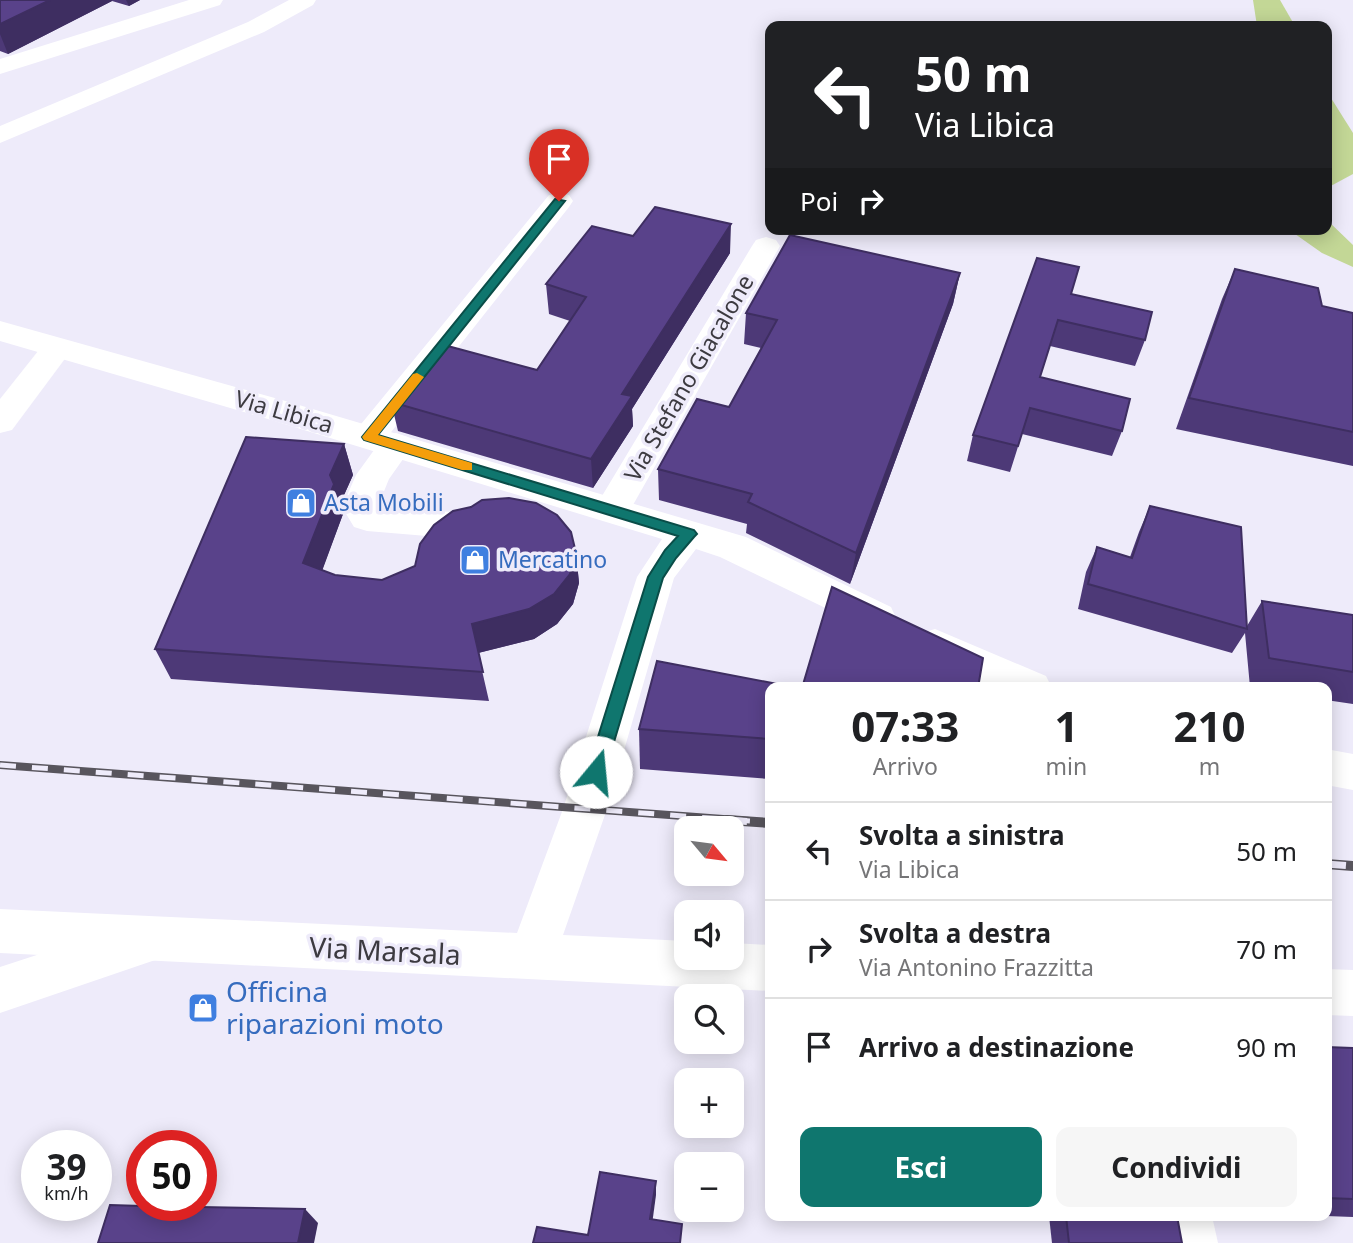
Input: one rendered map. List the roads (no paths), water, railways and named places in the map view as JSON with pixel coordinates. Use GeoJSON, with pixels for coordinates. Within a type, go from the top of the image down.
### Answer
{"type":"FeatureCollection","features":[{"type":"Feature","properties":{"kind":"main road"},"geometry":{"type":"LineString","coordinates":[[0,67],[212,0]]}},
{"type":"Feature","properties":{"kind":"main road"},"geometry":{"type":"LineString","coordinates":[[0,135],[256,27],[305,0]]}},
{"type":"Feature","properties":{"kind":"main road"},"geometry":{"type":"LineString","coordinates":[[463,526],[367,519],[360,507],[373,475],[382,441],[559,201]]}},
{"type":"Feature","properties":{"kind":"main road","name":"Via Stefano Giacalone"},"geometry":{"type":"LineString","coordinates":[[612,510],[766,246]]}},
{"type":"Feature","properties":{"kind":"main road","name":"Via Libica"},"geometry":{"type":"LineString","coordinates":[[0,331],[382,441],[733,547],[876,618],[1019,682]]}},
{"type":"Feature","properties":{"kind":"main road"},"geometry":{"type":"LineString","coordinates":[[0,422],[57,348]]}},
{"type":"Feature","properties":{"kind":"main road"},"geometry":{"type":"LineString","coordinates":[[531,958],[584,809],[656,577],[670,554],[689,534]]}},
{"type":"Feature","properties":{"kind":"main road"},"geometry":{"type":"LineString","coordinates":[[1332,768],[1353,772]]}},
{"type":"Feature","properties":{"kind":"main road","name":"Via Marsala"},"geometry":{"type":"LineString","coordinates":[[0,931],[765,968]]}},
{"type":"Feature","properties":{"kind":"main road"},"geometry":{"type":"LineString","coordinates":[[0,990],[150,940]]}},
{"type":"Feature","properties":{"kind":"main road"},"geometry":{"type":"LineString","coordinates":[[1332,992],[1353,993]]}},
{"type":"Feature","properties":{"kind":"main road"},"geometry":{"type":"LineString","coordinates":[[1186,1221],[1191,1243]]}},
{"type":"Feature","properties":{"kind":"railway"},"geometry":{"type":"LineString","coordinates":[[0,765],[750,821]]}},
{"type":"Feature","properties":{"kind":"railway"},"geometry":{"type":"LineString","coordinates":[[744,821],[765,823]]}},
{"type":"Feature","properties":{"kind":"railway"},"geometry":{"type":"LineString","coordinates":[[1332,864],[1353,866]]}},
{"type":"Feature","properties":{"kind":"place","name":"Asta Mobili"},"geometry":{"type":"Point","coordinates":[301,503]}},
{"type":"Feature","properties":{"kind":"place","name":"Mercatino"},"geometry":{"type":"Point","coordinates":[475,560]}},
{"type":"Feature","properties":{"kind":"place","name":"Officina riparazioni moto"},"geometry":{"type":"Point","coordinates":[203,1008]}}]}
